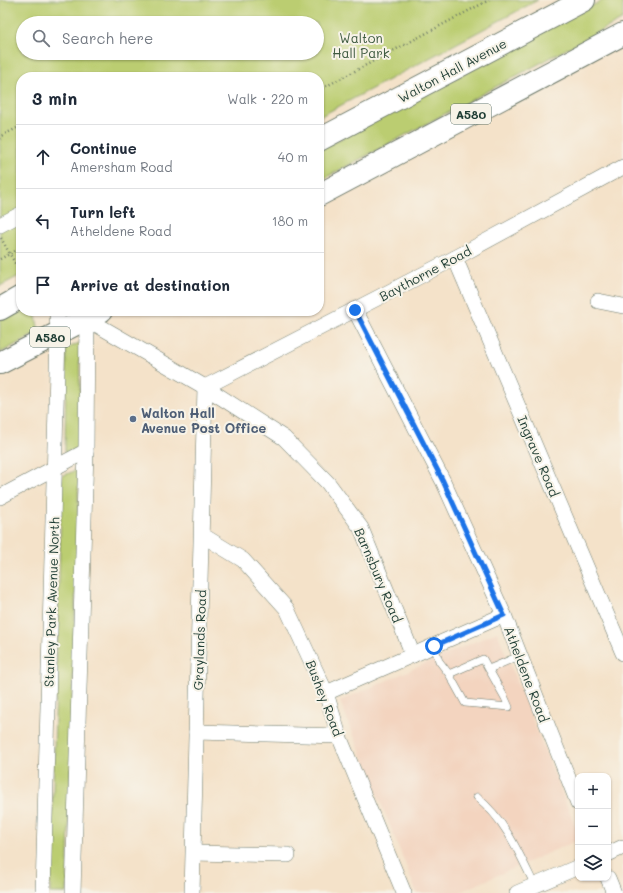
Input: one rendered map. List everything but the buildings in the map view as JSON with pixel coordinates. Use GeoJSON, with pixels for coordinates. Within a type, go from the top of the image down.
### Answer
{"type":"FeatureCollection","features":[{"type":"Feature","properties":{"kind":"highway","name":"Walton Hall Avenue"},"geometry":{"type":"LineString","coordinates":[[324,137],[584,0]]}},
{"type":"Feature","properties":{"kind":"highway","name":"A580"},"geometry":{"type":"LineString","coordinates":[[324,192],[623,34]]}},
{"type":"Feature","properties":{"kind":"highway"},"geometry":{"type":"LineString","coordinates":[[0,309],[16,300]]}},
{"type":"Feature","properties":{"kind":"highway","name":"A580"},"geometry":{"type":"LineString","coordinates":[[0,363],[58,334],[89,316]]}},
{"type":"Feature","properties":{"kind":"street","name":"Baythorne Road"},"geometry":{"type":"LineString","coordinates":[[205,387],[455,258],[623,167]]}},
{"type":"Feature","properties":{"kind":"street"},"geometry":{"type":"LineString","coordinates":[[0,225],[16,219]]}},
{"type":"Feature","properties":{"kind":"street","name":"Ingrave Road"},"geometry":{"type":"LineString","coordinates":[[455,258],[623,653]]}},
{"type":"Feature","properties":{"kind":"street"},"geometry":{"type":"LineString","coordinates":[[598,301],[623,306]]}},
{"type":"Feature","properties":{"kind":"street","name":"Atheldene Road"},"geometry":{"type":"LineString","coordinates":[[355,310],[443,481],[504,615],[575,796]]}},
{"type":"Feature","properties":{"kind":"street","name":"Stanley Park Avenue North"},"geometry":{"type":"LineString","coordinates":[[43,893],[58,334],[57,316]]}},
{"type":"Feature","properties":{"kind":"street"},"geometry":{"type":"LineString","coordinates":[[73,893],[86,452],[92,316]]}},
{"type":"Feature","properties":{"kind":"street","name":"Barnsbury Road"},"geometry":{"type":"LineString","coordinates":[[95,316],[284,438],[328,483],[360,528],[413,655]]}},
{"type":"Feature","properties":{"kind":"street","name":"Graylands Road"},"geometry":{"type":"LineString","coordinates":[[192,893],[205,387]]}},
{"type":"Feature","properties":{"kind":"street"},"geometry":{"type":"LineString","coordinates":[[0,497],[86,452]]}},
{"type":"Feature","properties":{"kind":"street","name":"Bushey Road"},"geometry":{"type":"LineString","coordinates":[[202,535],[243,560],[287,609],[326,693],[339,736],[404,893]]}},
{"type":"Feature","properties":{"kind":"street"},"geometry":{"type":"LineString","coordinates":[[326,693],[504,615]]}},
{"type":"Feature","properties":{"kind":"street"},"geometry":{"type":"LineString","coordinates":[[196,732],[339,736]]}},
{"type":"Feature","properties":{"kind":"street"},"geometry":{"type":"LineString","coordinates":[[611,853],[623,847]]}},
{"type":"Feature","properties":{"kind":"street"},"geometry":{"type":"LineString","coordinates":[[194,853],[288,855]]}},
{"type":"Feature","properties":{"kind":"street"},"geometry":{"type":"LineString","coordinates":[[517,893],[575,868]]}},
{"type":"Feature","properties":{"kind":"street"},"geometry":{"type":"LineString","coordinates":[[609,881],[614,893]]}},
{"type":"Feature","properties":{"kind":"lane"},"geometry":{"type":"LineString","coordinates":[[434,646],[439,662],[449,674],[465,703],[509,707],[483,659],[449,674]]}},
{"type":"Feature","properties":{"kind":"lane"},"geometry":{"type":"LineString","coordinates":[[489,669],[519,656]]}},
{"type":"Feature","properties":{"kind":"lane"},"geometry":{"type":"LineString","coordinates":[[477,797],[490,808],[506,828],[535,886]]}},
{"type":"Feature","properties":{"kind":"path"},"geometry":{"type":"LineString","coordinates":[[324,87],[489,0]]}},
{"type":"Feature","properties":{"kind":"path"},"geometry":{"type":"LineString","coordinates":[[0,139],[2,136],[16,129]]}},
{"type":"Feature","properties":{"kind":"path"},"geometry":{"type":"LineString","coordinates":[[0,236],[16,266]]}},
{"type":"Feature","properties":{"kind":"path"},"geometry":{"type":"LineString","coordinates":[[0,259],[16,250]]}},
{"type":"Feature","properties":{"kind":"shaded area"},"geometry":{"type":"Polygon","coordinates":[[[497,632],[575,826],[575,841],[457,893],[417,893],[340,701],[497,632]]]}},
{"type":"Feature","properties":{"kind":"green space","name":"Walton Hall Park"},"geometry":{"type":"Polygon","coordinates":[[[0,0],[538,0],[324,114],[324,72],[16,72],[16,278],[0,286],[0,0]]]}},
{"type":"Feature","properties":{"kind":"green space"},"geometry":{"type":"Polygon","coordinates":[[[603,0],[623,0],[623,19],[324,178],[324,147],[603,0]]]}},
{"type":"Feature","properties":{"kind":"green space"},"geometry":{"type":"Polygon","coordinates":[[[16,310],[16,316],[36,316],[39,332],[0,353],[0,319],[16,310]]]}},
{"type":"Feature","properties":{"kind":"green space"},"geometry":{"type":"Polygon","coordinates":[[[79,343],[81,447],[65,454],[66,349],[79,343]]]}},
{"type":"Feature","properties":{"kind":"green space"},"geometry":{"type":"Polygon","coordinates":[[[79,469],[67,893],[50,893],[62,476],[79,469]]]}},
{"type":"Feature","properties":{"kind":"place","name":"Walton Hall Avenue Post Office"},"geometry":{"type":"Point","coordinates":[133,419]}},
{"type":"Feature","properties":{"kind":"route"},"geometry":{"type":"LineString","coordinates":[[355,310],[443,481],[504,615],[434,646]]}}]}
